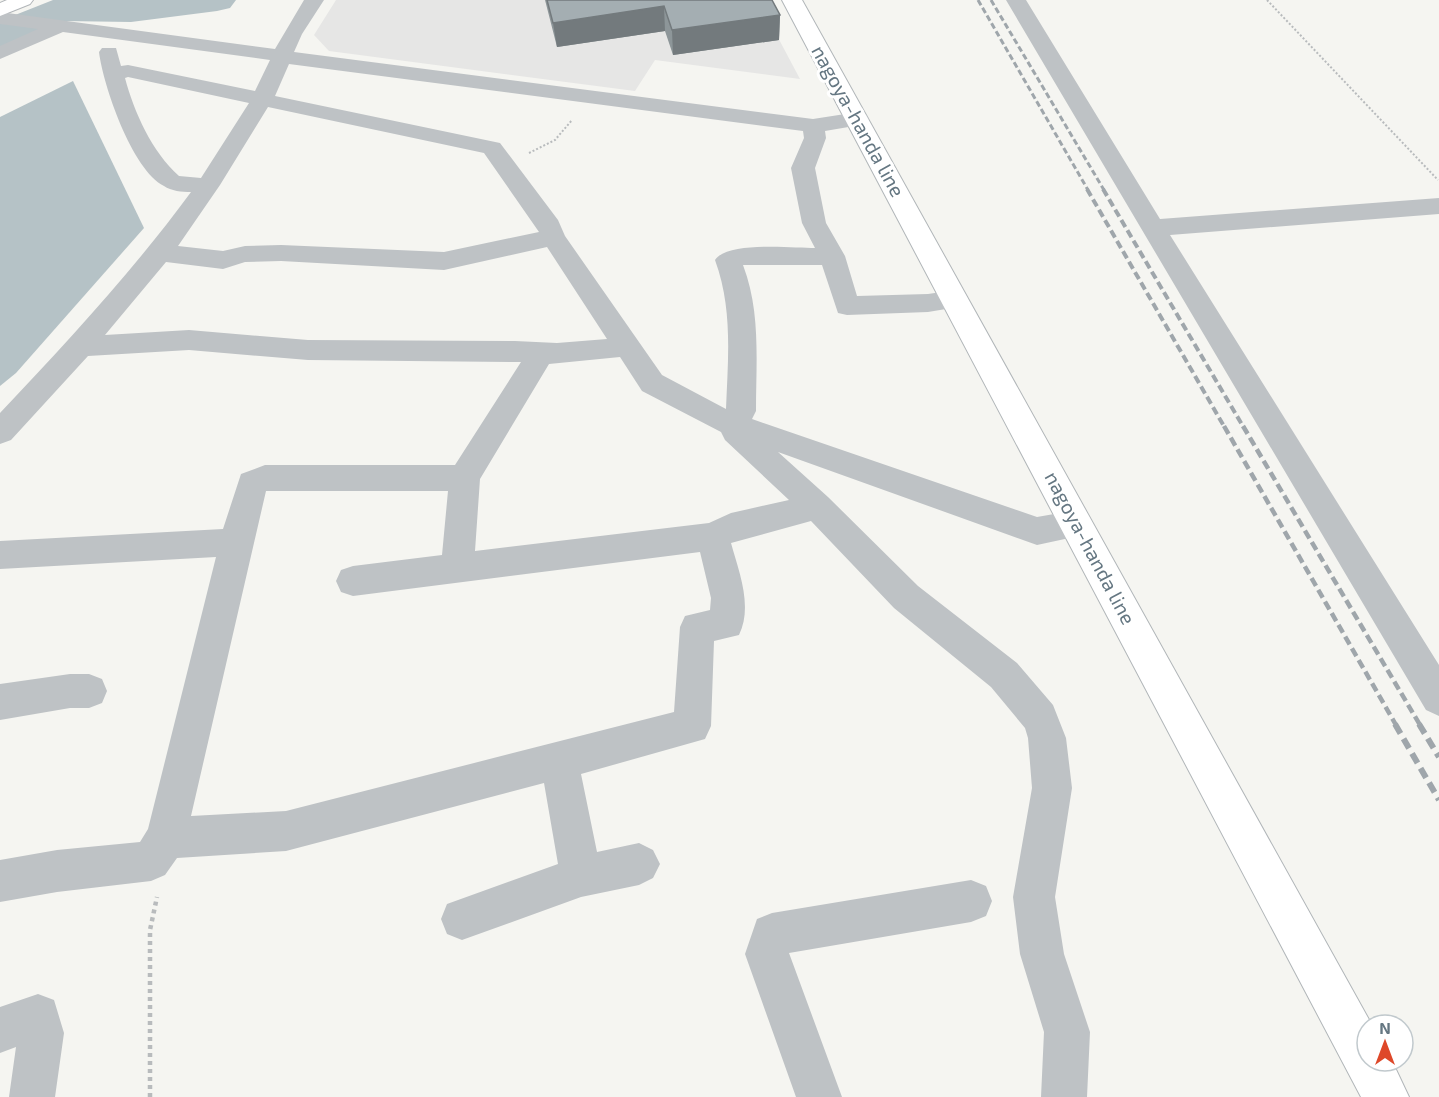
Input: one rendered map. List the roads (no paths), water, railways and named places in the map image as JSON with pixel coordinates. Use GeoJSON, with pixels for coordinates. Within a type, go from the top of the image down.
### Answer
{"type":"FeatureCollection","features":[{"type":"Feature","properties":{"kind":"main road"},"geometry":{"type":"LineString","coordinates":[[0,9],[23,0]]}},
{"type":"Feature","properties":{"kind":"main road","name":"nagoya-handa line"},"geometry":{"type":"LineString","coordinates":[[792,0],[1386,1097]]}},
{"type":"Feature","properties":{"kind":"street"},"geometry":{"type":"LineString","coordinates":[[0,432],[80,346],[160,253],[208,185],[262,100],[281,56],[314,0]]}},
{"type":"Feature","properties":{"kind":"street"},"geometry":{"type":"LineString","coordinates":[[1016,0],[1439,698]]}},
{"type":"Feature","properties":{"kind":"street"},"geometry":{"type":"LineString","coordinates":[[9,20],[813,126],[858,119]]}},
{"type":"Feature","properties":{"kind":"street"},"geometry":{"type":"LineString","coordinates":[[0,53],[53,25]]}},
{"type":"Feature","properties":{"kind":"street"},"geometry":{"type":"LineString","coordinates":[[114,34],[109,53],[114,85],[127,117],[159,170],[170,180],[182,184],[208,185]]}},
{"type":"Feature","properties":{"kind":"street"},"geometry":{"type":"LineString","coordinates":[[112,72],[128,71],[492,148],[549,226],[553,237],[652,383],[728,421],[1037,531],[1077,524]]}},
{"type":"Feature","properties":{"kind":"street"},"geometry":{"type":"LineString","coordinates":[[813,126],[816,138],[803,168],[814,223],[832,256],[847,306],[928,303],[955,299]]}},
{"type":"Feature","properties":{"kind":"street"},"geometry":{"type":"LineString","coordinates":[[1153,228],[1439,206]]}},
{"type":"Feature","properties":{"kind":"street"},"geometry":{"type":"LineString","coordinates":[[160,253],[223,260],[245,254],[281,254],[444,261],[553,237]]}},
{"type":"Feature","properties":{"kind":"street"},"geometry":{"type":"LineString","coordinates":[[728,421],[741,411],[743,324],[736,281],[728,260],[734,257],[832,256]]}},
{"type":"Feature","properties":{"kind":"street"},"geometry":{"type":"LineString","coordinates":[[80,346],[189,340],[308,350],[515,351],[540,355],[583,353],[626,346]]}},
{"type":"Feature","properties":{"kind":"street"},"geometry":{"type":"LineString","coordinates":[[457,568],[464,478],[540,355]]}},
{"type":"Feature","properties":{"kind":"street"},"geometry":{"type":"LineString","coordinates":[[728,421],[818,506],[906,597],[1004,675],[1040,718],[1047,738],[1052,788],[1034,897],[1042,954],[1067,1032],[1064,1097]]}},
{"type":"Feature","properties":{"kind":"street"},"geometry":{"type":"LineString","coordinates":[[0,881],[57,871],[151,861],[163,842],[252,483],[265,478],[464,478]]}},
{"type":"Feature","properties":{"kind":"street"},"geometry":{"type":"LineString","coordinates":[[353,581],[713,536],[731,527],[818,506]]}},
{"type":"Feature","properties":{"kind":"street"},"geometry":{"type":"LineString","coordinates":[[163,842],[286,831],[692,726],[697,627],[727,624],[728,598],[713,536]]}},
{"type":"Feature","properties":{"kind":"street"},"geometry":{"type":"LineString","coordinates":[[0,555],[236,542]]}},
{"type":"Feature","properties":{"kind":"street"},"geometry":{"type":"LineString","coordinates":[[0,702],[70,691],[89,691]]}},
{"type":"Feature","properties":{"kind":"street"},"geometry":{"type":"LineString","coordinates":[[559,760],[581,876]]}},
{"type":"Feature","properties":{"kind":"street"},"geometry":{"type":"LineString","coordinates":[[462,919],[581,876],[639,864]]}},
{"type":"Feature","properties":{"kind":"street"},"geometry":{"type":"LineString","coordinates":[[819,1097],[767,954],[772,934],[971,901]]}},
{"type":"Feature","properties":{"kind":"street"},"geometry":{"type":"LineString","coordinates":[[0,1030],[38,1016],[41,1033],[32,1097]]}},
{"type":"Feature","properties":{"kind":"waterway"},"geometry":{"type":"LineString","coordinates":[[0,35],[58,10],[131,11],[217,0]]}},
{"type":"Feature","properties":{"kind":"railway"},"geometry":{"type":"LineString","coordinates":[[978,0],[1088,190]]}},
{"type":"Feature","properties":{"kind":"railway"},"geometry":{"type":"LineString","coordinates":[[991,0],[1104,190]]}},
{"type":"Feature","properties":{"kind":"railway"},"geometry":{"type":"LineString","coordinates":[[1087,189],[1225,428]]}},
{"type":"Feature","properties":{"kind":"railway"},"geometry":{"type":"LineString","coordinates":[[1103,189],[1244,428]]}},
{"type":"Feature","properties":{"kind":"railway"},"geometry":{"type":"LineString","coordinates":[[1224,426],[1396,725]]}},
{"type":"Feature","properties":{"kind":"railway"},"geometry":{"type":"LineString","coordinates":[[1243,426],[1420,725]]}},
{"type":"Feature","properties":{"kind":"railway"},"geometry":{"type":"LineString","coordinates":[[1395,724],[1439,800]]}},
{"type":"Feature","properties":{"kind":"railway"},"geometry":{"type":"LineString","coordinates":[[1419,724],[1439,757]]}}]}
